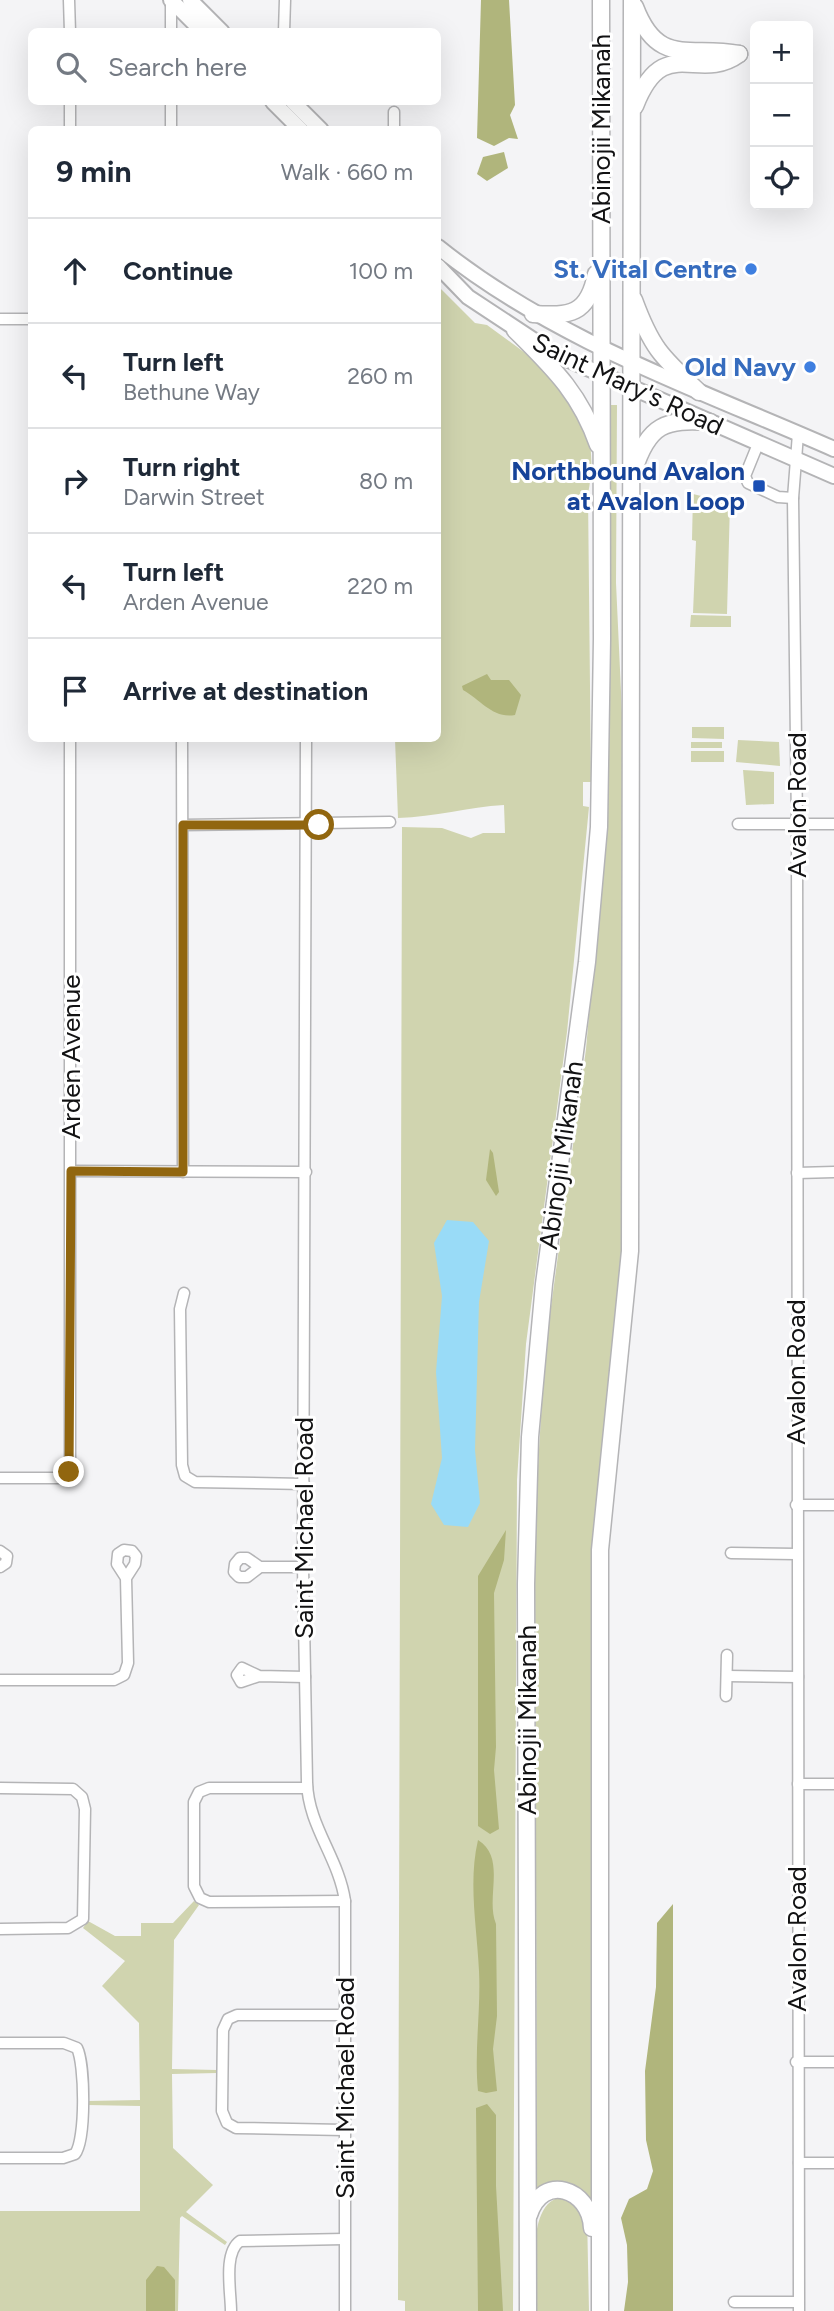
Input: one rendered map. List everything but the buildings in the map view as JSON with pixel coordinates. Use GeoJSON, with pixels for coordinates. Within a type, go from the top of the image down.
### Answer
{"type":"FeatureCollection","features":[{"type":"Feature","properties":{"kind":"main road"},"geometry":{"type":"LineString","coordinates":[[171,0],[199,28]]}},
{"type":"Feature","properties":{"kind":"main road"},"geometry":{"type":"LineString","coordinates":[[190,0],[218,28]]}},
{"type":"Feature","properties":{"kind":"main road","name":"Abinojii Mikanah"},"geometry":{"type":"LineString","coordinates":[[528,2311],[526,1584],[530,1437],[544,1284],[587,962],[599,827],[602,456],[601,0]]}},
{"type":"Feature","properties":{"kind":"main road"},"geometry":{"type":"LineString","coordinates":[[632,0],[643,27],[655,42],[667,49],[739,54],[727,63],[668,64],[655,71],[643,86],[632,115]]}},
{"type":"Feature","properties":{"kind":"main road","name":"Abinojii Mikanah"},"geometry":{"type":"LineString","coordinates":[[597,2311],[600,1550],[630,1251],[629,389],[632,0]]}},
{"type":"Feature","properties":{"kind":"main road"},"geometry":{"type":"LineString","coordinates":[[278,105],[308,126]]}},
{"type":"Feature","properties":{"kind":"main road"},"geometry":{"type":"LineString","coordinates":[[295,105],[310,126]]}},
{"type":"Feature","properties":{"kind":"main road"},"geometry":{"type":"LineString","coordinates":[[533,314],[564,316],[586,302],[593,289],[600,247]]}},
{"type":"Feature","properties":{"kind":"main road","name":"Saint Mary's Road"},"geometry":{"type":"LineString","coordinates":[[441,249],[482,282],[533,314],[630,362],[834,450]]}},
{"type":"Feature","properties":{"kind":"main road","name":"Saint Mary's Road"},"geometry":{"type":"LineString","coordinates":[[441,269],[468,297],[553,354],[834,476]]}},
{"type":"Feature","properties":{"kind":"main road"},"geometry":{"type":"LineString","coordinates":[[630,288],[647,337],[659,354],[699,392]]}},
{"type":"Feature","properties":{"kind":"main road"},"geometry":{"type":"LineString","coordinates":[[514,330],[570,387],[587,414],[602,456]]}},
{"type":"Feature","properties":{"kind":"main road"},"geometry":{"type":"LineString","coordinates":[[629,485],[648,439],[660,427],[672,421],[710,422]]}},
{"type":"Feature","properties":{"kind":"main road"},"geometry":{"type":"LineString","coordinates":[[527,2218],[537,2197],[556,2190],[578,2196],[589,2208],[597,2311]]}},
{"type":"Feature","properties":{"kind":"street"},"geometry":{"type":"LineString","coordinates":[[69,0],[70,28]]}},
{"type":"Feature","properties":{"kind":"street"},"geometry":{"type":"LineString","coordinates":[[171,0],[171,28]]}},
{"type":"Feature","properties":{"kind":"street"},"geometry":{"type":"LineString","coordinates":[[284,28],[285,0]]}},
{"type":"Feature","properties":{"kind":"street"},"geometry":{"type":"LineString","coordinates":[[70,105],[70,126]]}},
{"type":"Feature","properties":{"kind":"street"},"geometry":{"type":"LineString","coordinates":[[171,105],[172,126]]}},
{"type":"Feature","properties":{"kind":"street"},"geometry":{"type":"LineString","coordinates":[[394,112],[394,126]]}},
{"type":"Feature","properties":{"kind":"street"},"geometry":{"type":"LineString","coordinates":[[0,319],[28,319]]}},
{"type":"Feature","properties":{"kind":"street","name":"Avalon Road"},"geometry":{"type":"LineString","coordinates":[[798,434],[793,498],[797,824],[798,2307]]}},
{"type":"Feature","properties":{"kind":"street"},"geometry":{"type":"LineString","coordinates":[[758,444],[745,475],[748,483],[778,497],[793,498]]}},
{"type":"Feature","properties":{"kind":"street","name":"Arden Avenue"},"geometry":{"type":"LineString","coordinates":[[0,1478],[59,1478],[65,1476],[70,1466],[70,742]]}},
{"type":"Feature","properties":{"kind":"street"},"geometry":{"type":"LineString","coordinates":[[182,742],[183,1172]]}},
{"type":"Feature","properties":{"kind":"street","name":"Saint Michael Road"},"geometry":{"type":"LineString","coordinates":[[306,742],[303,1567],[307,1788],[312,1816],[338,1872],[345,1901],[345,2311]]}},
{"type":"Feature","properties":{"kind":"street"},"geometry":{"type":"LineString","coordinates":[[183,825],[390,822]]}},
{"type":"Feature","properties":{"kind":"street"},"geometry":{"type":"LineString","coordinates":[[738,824],[834,824]]}},
{"type":"Feature","properties":{"kind":"street"},"geometry":{"type":"LineString","coordinates":[[71,1171],[306,1172]]}},
{"type":"Feature","properties":{"kind":"street"},"geometry":{"type":"LineString","coordinates":[[797,1172],[834,1172]]}},
{"type":"Feature","properties":{"kind":"street"},"geometry":{"type":"LineString","coordinates":[[184,1293],[180,1309],[182,1465],[185,1476],[195,1482],[304,1484]]}},
{"type":"Feature","properties":{"kind":"street"},"geometry":{"type":"LineString","coordinates":[[796,1506],[834,1505]]}},
{"type":"Feature","properties":{"kind":"street"},"geometry":{"type":"LineString","coordinates":[[0,1551],[7,1556],[6,1563],[0,1567]]}},
{"type":"Feature","properties":{"kind":"street"},"geometry":{"type":"LineString","coordinates":[[731,1553],[796,1554]]}},
{"type":"Feature","properties":{"kind":"street"},"geometry":{"type":"LineString","coordinates":[[260,1567],[303,1567]]}},
{"type":"Feature","properties":{"kind":"street"},"geometry":{"type":"LineString","coordinates":[[0,1680],[114,1680],[124,1675],[128,1663],[126,1578]]}},
{"type":"Feature","properties":{"kind":"street"},"geometry":{"type":"LineString","coordinates":[[726,1696],[727,1655]]}},
{"type":"Feature","properties":{"kind":"street"},"geometry":{"type":"LineString","coordinates":[[259,1676],[305,1677]]}},
{"type":"Feature","properties":{"kind":"street"},"geometry":{"type":"LineString","coordinates":[[727,1676],[797,1677]]}},
{"type":"Feature","properties":{"kind":"street"},"geometry":{"type":"LineString","coordinates":[[798,1784],[834,1784]]}},
{"type":"Feature","properties":{"kind":"street"},"geometry":{"type":"LineString","coordinates":[[0,1788],[73,1789],[82,1797],[85,1809],[83,1919],[68,1928],[0,1929]]}},
{"type":"Feature","properties":{"kind":"street"},"geometry":{"type":"LineString","coordinates":[[307,1788],[209,1788],[199,1792],[194,1802],[194,1886],[200,1898],[209,1902],[345,1901]]}},
{"type":"Feature","properties":{"kind":"street"},"geometry":{"type":"LineString","coordinates":[[344,2015],[237,2015],[228,2019],[223,2030],[222,2111],[227,2123],[236,2128],[344,2130]]}},
{"type":"Feature","properties":{"kind":"street"},"geometry":{"type":"LineString","coordinates":[[0,2043],[64,2043],[77,2048],[81,2063],[82,2103],[82,2141],[75,2154],[63,2158],[0,2158]]}},
{"type":"Feature","properties":{"kind":"street"},"geometry":{"type":"LineString","coordinates":[[796,2062],[834,2062]]}},
{"type":"Feature","properties":{"kind":"street"},"geometry":{"type":"LineString","coordinates":[[799,2163],[834,2163]]}},
{"type":"Feature","properties":{"kind":"street"},"geometry":{"type":"LineString","coordinates":[[231,2311],[231,2256],[234,2245],[240,2241],[344,2239]]}},
{"type":"Feature","properties":{"kind":"street"},"geometry":{"type":"LineString","coordinates":[[734,2302],[798,2307]]}},
{"type":"Feature","properties":{"kind":"green space"},"geometry":{"type":"Polygon","coordinates":[[[481,0],[509,0],[515,105],[510,115],[518,139],[509,138],[494,146],[477,138],[481,0]]]}},
{"type":"Feature","properties":{"kind":"green space"},"geometry":{"type":"Polygon","coordinates":[[[504,152],[508,168],[487,181],[477,174],[483,157],[504,152]]]}},
{"type":"Feature","properties":{"kind":"green space"},"geometry":{"type":"Polygon","coordinates":[[[441,289],[475,323],[487,325],[532,358],[568,393],[581,414],[589,437],[591,463],[588,494],[591,782],[583,782],[583,806],[589,807],[567,1032],[526,1344],[517,1480],[513,2311],[405,2311],[405,2301],[398,2300],[402,827],[442,828],[471,838],[483,833],[505,833],[504,805],[398,818],[395,742],[441,742],[441,289]]]}},
{"type":"Feature","properties":{"kind":"green space"},"geometry":{"type":"Polygon","coordinates":[[[611,405],[617,405],[616,583],[625,778],[625,1250],[602,1455],[596,2204],[592,2204],[574,2189],[537,2191],[535,1561],[545,1351],[586,1049],[607,812],[611,405]]]}},
{"type":"Feature","properties":{"kind":"green space"},"geometry":{"type":"Polygon","coordinates":[[[693,494],[730,503],[727,614],[693,613],[696,541],[692,540],[693,494]]]}},
{"type":"Feature","properties":{"kind":"green space"},"geometry":{"type":"Polygon","coordinates":[[[691,615],[731,616],[731,627],[690,627],[691,615]]]}},
{"type":"Feature","properties":{"kind":"green space"},"geometry":{"type":"Polygon","coordinates":[[[487,674],[491,680],[509,680],[521,695],[515,715],[500,714],[463,690],[462,686],[487,674]]]}},
{"type":"Feature","properties":{"kind":"green space"},"geometry":{"type":"Polygon","coordinates":[[[692,727],[724,727],[724,739],[692,738],[692,727]]]}},
{"type":"Feature","properties":{"kind":"green space"},"geometry":{"type":"Polygon","coordinates":[[[738,740],[779,742],[780,766],[736,762],[738,740]]]}},
{"type":"Feature","properties":{"kind":"green space"},"geometry":{"type":"Polygon","coordinates":[[[691,742],[722,742],[722,748],[691,748],[691,742]]]}},
{"type":"Feature","properties":{"kind":"green space"},"geometry":{"type":"Polygon","coordinates":[[[691,751],[724,751],[724,762],[691,762],[691,751]]]}},
{"type":"Feature","properties":{"kind":"green space"},"geometry":{"type":"Polygon","coordinates":[[[743,770],[774,772],[774,804],[746,805],[743,770]]]}},
{"type":"Feature","properties":{"kind":"green space"},"geometry":{"type":"Polygon","coordinates":[[[490,1149],[493,1153],[499,1192],[496,1196],[486,1180],[490,1149]]]}},
{"type":"Feature","properties":{"kind":"green space"},"geometry":{"type":"Polygon","coordinates":[[[506,1530],[504,1560],[494,1593],[494,1770],[499,1829],[490,1834],[478,1826],[478,1576],[506,1530]]]}},
{"type":"Feature","properties":{"kind":"green space"},"geometry":{"type":"Polygon","coordinates":[[[478,1840],[492,1857],[493,1914],[496,1924],[497,2016],[493,2049],[497,2091],[486,2093],[478,2091],[477,2076],[479,1971],[473,1889],[478,1840]]]}},
{"type":"Feature","properties":{"kind":"green space"},"geometry":{"type":"Polygon","coordinates":[[[194,1901],[199,1905],[174,1940],[172,2069],[217,2070],[217,2073],[172,2074],[173,2148],[213,2185],[186,2212],[227,2242],[225,2245],[182,2216],[180,2218],[178,2311],[0,2311],[0,2211],[140,2211],[140,2106],[88,2105],[88,2101],[140,2100],[139,2023],[102,1986],[125,1961],[83,1928],[88,1921],[115,1936],[141,1936],[141,1923],[173,1923],[194,1901]]]}},
{"type":"Feature","properties":{"kind":"green space"},"geometry":{"type":"Polygon","coordinates":[[[673,1904],[673,2311],[624,2311],[628,2282],[627,2245],[621,2218],[629,2199],[647,2189],[653,2171],[646,2140],[645,2071],[656,1987],[657,1923],[673,1904]]]}},
{"type":"Feature","properties":{"kind":"green space"},"geometry":{"type":"Polygon","coordinates":[[[487,2104],[496,2115],[496,2186],[503,2311],[478,2311],[476,2108],[487,2104]]]}},
{"type":"Feature","properties":{"kind":"green space"},"geometry":{"type":"Polygon","coordinates":[[[561,2197],[572,2200],[587,2215],[589,2311],[537,2311],[537,2228],[549,2203],[561,2197]]]}},
{"type":"Feature","properties":{"kind":"green space"},"geometry":{"type":"Polygon","coordinates":[[[157,2266],[164,2267],[175,2280],[175,2311],[146,2311],[146,2280],[157,2266]]]}},
{"type":"Feature","properties":{"kind":"water"},"geometry":{"type":"Polygon","coordinates":[[[447,1220],[473,1222],[489,1241],[479,1302],[475,1450],[480,1503],[468,1527],[444,1525],[431,1504],[442,1458],[436,1372],[442,1296],[434,1243],[447,1220]]]}},
{"type":"Feature","properties":{"kind":"place","name":"St. Vital Centre"},"geometry":{"type":"Point","coordinates":[751,269]}},
{"type":"Feature","properties":{"kind":"place","name":"Old Navy"},"geometry":{"type":"Point","coordinates":[810,367]}},
{"type":"Feature","properties":{"kind":"place","name":"Northbound Avalon at Avalon Loop"},"geometry":{"type":"Point","coordinates":[759,486]}},
{"type":"Feature","properties":{"kind":"route"},"geometry":{"type":"LineString","coordinates":[[69,1472],[71,1171],[183,1172],[183,825],[319,825]]}}]}
